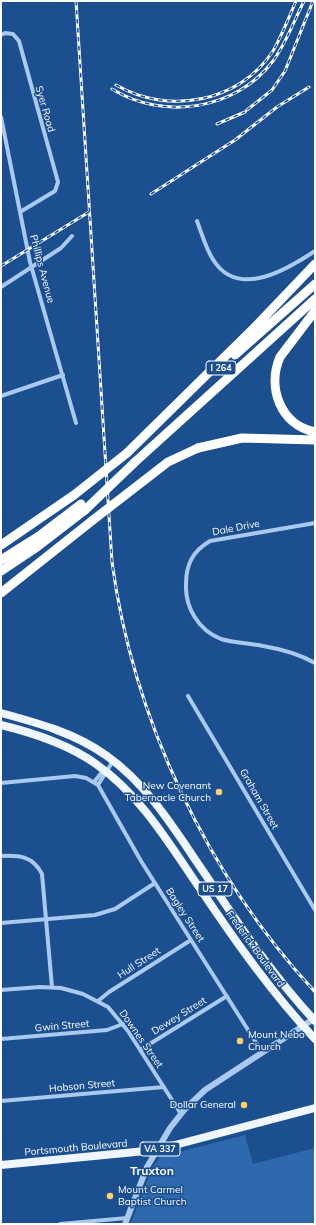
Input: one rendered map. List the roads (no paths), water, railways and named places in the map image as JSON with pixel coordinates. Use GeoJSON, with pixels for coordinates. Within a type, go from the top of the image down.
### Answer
{"type":"FeatureCollection","features":[{"type":"Feature","properties":{"kind":"highway"},"geometry":{"type":"LineString","coordinates":[[127,453],[252,330],[314,265]]}},
{"type":"Feature","properties":{"kind":"highway","name":"I 264"},"geometry":{"type":"LineString","coordinates":[[1,546],[74,495],[127,453],[315,284]]}},
{"type":"Feature","properties":{"kind":"highway","name":"I 264"},"geometry":{"type":"LineString","coordinates":[[1,560],[83,507],[135,462],[315,299]]}},
{"type":"Feature","properties":{"kind":"highway"},"geometry":{"type":"LineString","coordinates":[[315,311],[280,357],[274,381],[277,398],[284,413],[297,425],[315,432]]}},
{"type":"Feature","properties":{"kind":"highway"},"geometry":{"type":"LineString","coordinates":[[1,592],[168,462],[198,448],[242,438],[315,440]]}},
{"type":"Feature","properties":{"kind":"highway"},"geometry":{"type":"LineString","coordinates":[[1,540],[74,495]]}},
{"type":"Feature","properties":{"kind":"highway"},"geometry":{"type":"LineString","coordinates":[[1,571],[37,547],[83,507]]}},
{"type":"Feature","properties":{"kind":"main road","name":"Frederick Boulevard"},"geometry":{"type":"LineString","coordinates":[[1,713],[55,729],[93,747],[133,778],[159,807],[258,953],[314,1020]]}},
{"type":"Feature","properties":{"kind":"main road","name":"Frederick Boulevard"},"geometry":{"type":"LineString","coordinates":[[1,725],[57,743],[84,756],[106,772],[131,794],[151,818],[250,962],[315,1039]]}},
{"type":"Feature","properties":{"kind":"main road","name":"Portsmouth Boulevard"},"geometry":{"type":"LineString","coordinates":[[1,1165],[156,1150],[315,1108]]}},
{"type":"Feature","properties":{"kind":"street","name":"Syer Road"},"geometry":{"type":"LineString","coordinates":[[1,35],[10,33],[16,36],[19,41],[58,182],[57,188],[53,192],[20,212]]}},
{"type":"Feature","properties":{"kind":"street","name":"Phillips Avenue"},"geometry":{"type":"LineString","coordinates":[[1,117],[31,267],[76,423]]}},
{"type":"Feature","properties":{"kind":"street"},"geometry":{"type":"LineString","coordinates":[[197,221],[214,261],[221,270],[234,277],[250,279],[275,275],[293,266],[315,251]]}},
{"type":"Feature","properties":{"kind":"street"},"geometry":{"type":"LineString","coordinates":[[1,287],[61,248],[72,236]]}},
{"type":"Feature","properties":{"kind":"street"},"geometry":{"type":"LineString","coordinates":[[1,396],[63,376]]}},
{"type":"Feature","properties":{"kind":"street","name":"Dale Drive"},"geometry":{"type":"LineString","coordinates":[[315,523],[210,541],[202,545],[193,556],[187,568],[186,583],[187,597],[193,614],[203,628],[214,636],[229,641],[279,649],[315,662]]}},
{"type":"Feature","properties":{"kind":"street","name":"Graham Street"},"geometry":{"type":"LineString","coordinates":[[188,696],[315,910]]}},
{"type":"Feature","properties":{"kind":"street"},"geometry":{"type":"LineString","coordinates":[[98,785],[113,761]]}},
{"type":"Feature","properties":{"kind":"street"},"geometry":{"type":"LineString","coordinates":[[94,782],[102,772],[106,772]]}},
{"type":"Feature","properties":{"kind":"street","name":"Bagley Street"},"geometry":{"type":"LineString","coordinates":[[1,783],[75,776],[94,782],[98,785],[129,842],[262,1052]]}},
{"type":"Feature","properties":{"kind":"street"},"geometry":{"type":"LineString","coordinates":[[1,856],[15,855],[26,857],[39,868],[43,880],[52,987]]}},
{"type":"Feature","properties":{"kind":"street"},"geometry":{"type":"LineString","coordinates":[[1,923],[95,915],[106,912],[155,883]]}},
{"type":"Feature","properties":{"kind":"street","name":"Hull Street"},"geometry":{"type":"LineString","coordinates":[[98,1001],[109,992],[191,940]]}},
{"type":"Feature","properties":{"kind":"street","name":"Downes Street"},"geometry":{"type":"LineString","coordinates":[[1,990],[52,987],[72,990],[108,1007],[123,1024],[181,1114]]}},
{"type":"Feature","properties":{"kind":"street","name":"Dewey Street"},"geometry":{"type":"LineString","coordinates":[[140,1050],[227,996]]}},
{"type":"Feature","properties":{"kind":"street"},"geometry":{"type":"LineString","coordinates":[[60,1224],[126,1221],[139,1185],[156,1150],[181,1114],[205,1090],[314,1020]]}},
{"type":"Feature","properties":{"kind":"street","name":"Gwin Street"},"geometry":{"type":"LineString","coordinates":[[1,1040],[106,1030],[123,1024]]}},
{"type":"Feature","properties":{"kind":"street","name":"Hobson Street"},"geometry":{"type":"LineString","coordinates":[[1,1101],[164,1087]]}},
{"type":"Feature","properties":{"kind":"railway"},"geometry":{"type":"LineString","coordinates":[[76,1],[112,562],[122,621],[138,679],[157,736],[181,792],[209,846],[241,898],[276,947],[315,992]]}},
{"type":"Feature","properties":{"kind":"railway"},"geometry":{"type":"LineString","coordinates":[[116,85],[136,94],[158,100],[180,101],[201,99],[222,93],[259,69],[273,51],[296,1]]}},
{"type":"Feature","properties":{"kind":"railway"},"geometry":{"type":"LineString","coordinates":[[112,89],[132,99],[154,105],[176,107],[198,105],[220,100],[240,91],[258,78],[278,54],[304,1]]}},
{"type":"Feature","properties":{"kind":"railway"},"geometry":{"type":"LineString","coordinates":[[247,110],[272,90],[285,71],[313,1]]}},
{"type":"Feature","properties":{"kind":"railway"},"geometry":{"type":"LineString","coordinates":[[151,194],[235,140],[277,107],[309,87]]}},
{"type":"Feature","properties":{"kind":"railway"},"geometry":{"type":"LineString","coordinates":[[217,124],[245,112]]}},
{"type":"Feature","properties":{"kind":"railway"},"geometry":{"type":"LineString","coordinates":[[1,266],[89,212]]}},
{"type":"Feature","properties":{"kind":"place","name":"New Covenant Tabernacle Church"},"geometry":{"type":"Point","coordinates":[219,792]}},
{"type":"Feature","properties":{"kind":"place","name":"Mount Nebo Church"},"geometry":{"type":"Point","coordinates":[240,1041]}},
{"type":"Feature","properties":{"kind":"place","name":"Dollar General"},"geometry":{"type":"Point","coordinates":[244,1105]}},
{"type":"Feature","properties":{"kind":"place","name":"Mount Carmel Baptist Church"},"geometry":{"type":"Point","coordinates":[110,1196]}},
{"type":"Feature","properties":{"kind":"district","name":"Truxton"},"geometry":{"type":"Point","coordinates":[152,1171]}}]}
